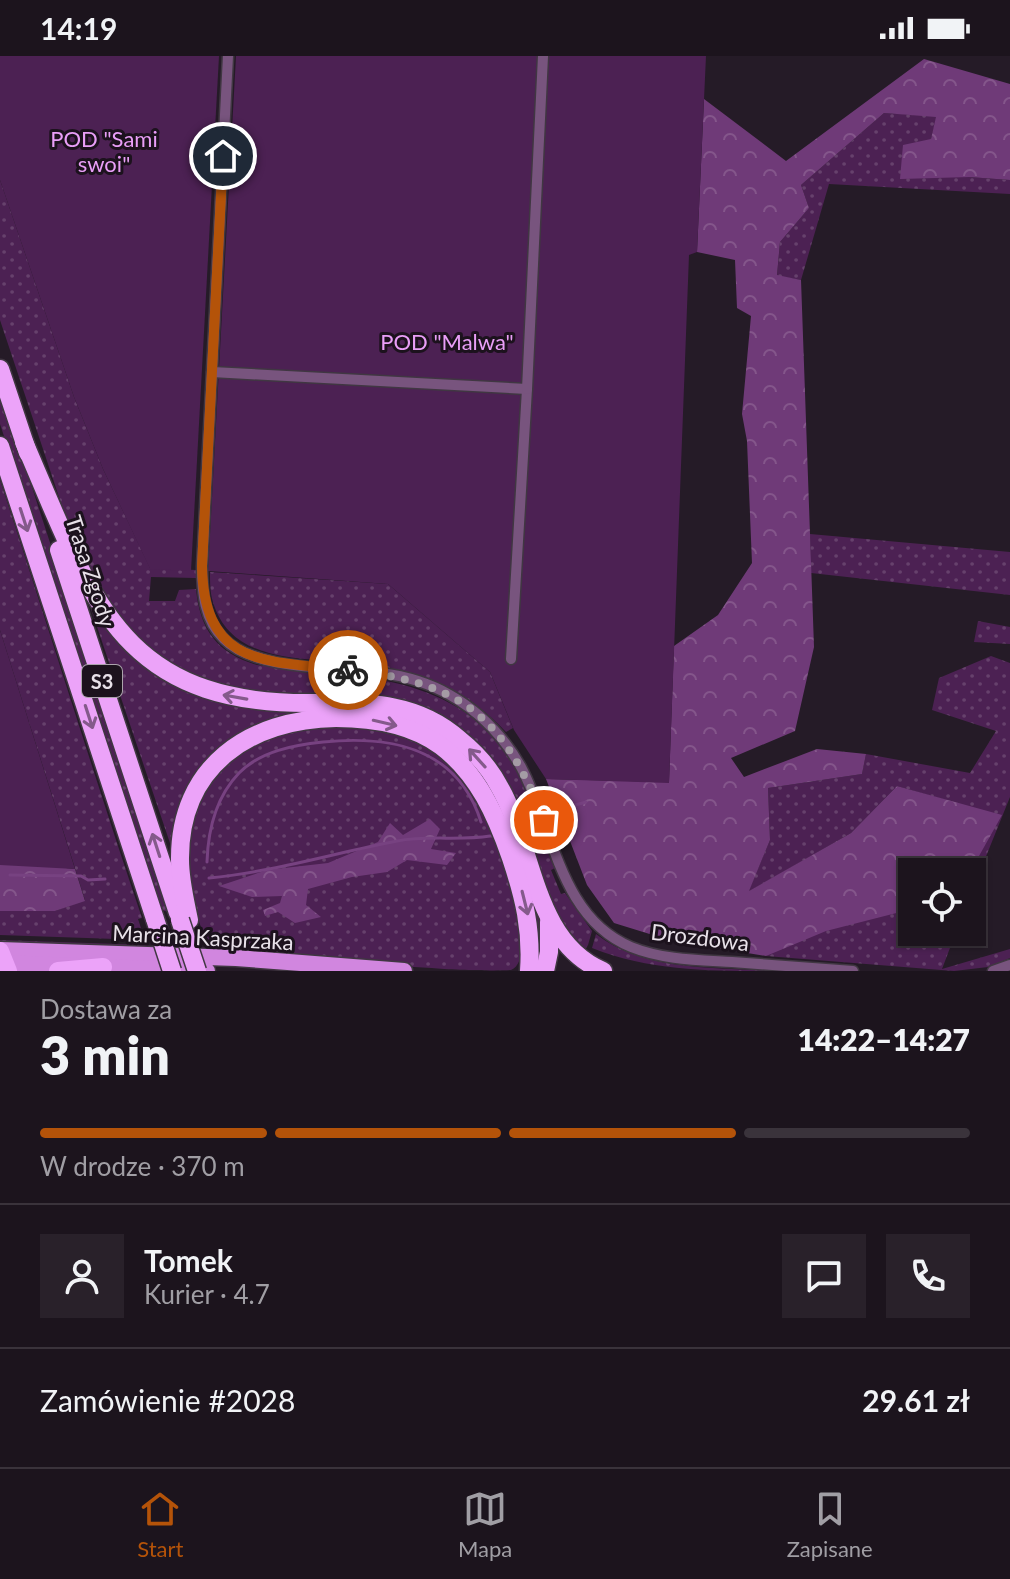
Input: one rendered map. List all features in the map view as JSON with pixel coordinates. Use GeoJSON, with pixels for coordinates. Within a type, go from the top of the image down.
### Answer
{"type":"FeatureCollection","features":[{"type":"Feature","properties":{"kind":"highway","name":"Trasa Zgody"},"geometry":{"type":"LineString","coordinates":[[0,369],[185,920]]}},
{"type":"Feature","properties":{"kind":"highway"},"geometry":{"type":"LineString","coordinates":[[24,442],[82,575],[111,621],[142,654],[162,669],[217,694],[298,703],[382,703],[416,712],[439,723],[475,754],[499,786],[516,824],[548,917],[561,940],[573,952],[603,971]]}},
{"type":"Feature","properties":{"kind":"highway","name":"S3"},"geometry":{"type":"LineString","coordinates":[[0,446],[172,971]]}},
{"type":"Feature","properties":{"kind":"highway"},"geometry":{"type":"LineString","coordinates":[[198,971],[185,920],[180,860],[182,832],[190,804],[205,777],[222,757],[251,736],[281,724],[359,718],[415,731],[439,744],[476,783],[495,817],[522,890],[531,938],[529,971]]}},
{"type":"Feature","properties":{"kind":"highway"},"geometry":{"type":"LineString","coordinates":[[545,971],[549,952],[548,917]]}},
{"type":"Feature","properties":{"kind":"highway"},"geometry":{"type":"LineString","coordinates":[[58,971],[103,967]]}},
{"type":"Feature","properties":{"kind":"main road","name":"Marcina Kasprzaka"},"geometry":{"type":"LineString","coordinates":[[3,960],[236,958],[404,971]]}},
{"type":"Feature","properties":{"kind":"main road","name":"Marcina Kasprzaka"},"geometry":{"type":"LineString","coordinates":[[3,960],[207,971]]}},
{"type":"Feature","properties":{"kind":"street","name":"Drozdowa"},"geometry":{"type":"LineString","coordinates":[[228,56],[202,583],[210,620],[225,641],[259,658],[415,680],[466,705],[496,732],[521,768],[579,904],[604,932],[623,943],[680,959],[853,971]]}},
{"type":"Feature","properties":{"kind":"street"},"geometry":{"type":"LineString","coordinates":[[511,659],[543,56]]}},
{"type":"Feature","properties":{"kind":"street"},"geometry":{"type":"LineString","coordinates":[[212,372],[527,389]]}},
{"type":"Feature","properties":{"kind":"street"},"geometry":{"type":"LineString","coordinates":[[993,971],[1010,965]]}},
{"type":"Feature","properties":{"kind":"green space","name":"POD \"Sami swoi\""},"geometry":{"type":"Polygon","coordinates":[[[0,56],[219,56],[191,571],[150,569],[103,469],[74,397],[0,180],[0,56]]]}},
{"type":"Feature","properties":{"kind":"green space","name":"POD \"Malwa\""},"geometry":{"type":"Polygon","coordinates":[[[236,56],[706,56],[697,252],[689,255],[669,783],[546,779],[514,730],[490,672],[388,584],[208,571],[236,56]]]}},
{"type":"Feature","properties":{"kind":"green space"},"geometry":{"type":"Polygon","coordinates":[[[924,59],[1010,84],[1010,180],[969,177],[900,179],[903,145],[931,139],[936,117],[884,113],[801,185],[809,208],[780,242],[777,275],[801,280],[814,647],[795,731],[731,758],[744,777],[817,749],[866,754],[862,774],[768,788],[770,840],[749,891],[851,833],[897,786],[1002,815],[978,858],[898,858],[898,913],[826,931],[766,956],[669,940],[614,923],[587,885],[546,779],[669,782],[674,646],[718,615],[752,563],[747,441],[742,414],[751,316],[737,308],[735,260],[697,252],[704,99],[786,161],[924,59]]]}},
{"type":"Feature","properties":{"kind":"green space"},"geometry":{"type":"Polygon","coordinates":[[[884,113],[937,116],[931,139],[969,177],[1010,180],[1010,194],[829,184],[801,280],[777,276],[780,242],[809,208],[801,185],[884,113]]]}},
{"type":"Feature","properties":{"kind":"green space"},"geometry":{"type":"Polygon","coordinates":[[[0,180],[74,397],[103,469],[150,568],[196,570],[196,578],[151,577],[149,601],[175,601],[179,590],[196,589],[202,616],[213,638],[243,660],[257,665],[361,676],[394,683],[427,693],[457,707],[484,727],[508,755],[530,795],[561,894],[565,893],[592,931],[583,953],[562,931],[483,752],[221,689],[175,670],[110,611],[74,542],[0,320],[0,180]]]}},
{"type":"Feature","properties":{"kind":"green space"},"geometry":{"type":"Polygon","coordinates":[[[0,389],[162,887],[170,919],[168,912],[162,910],[162,919],[0,424],[0,389]]]}},
{"type":"Feature","properties":{"kind":"green space"},"geometry":{"type":"Polygon","coordinates":[[[0,480],[142,918],[138,919],[145,940],[0,935],[0,911],[55,911],[85,900],[0,630],[0,480]]]}},
{"type":"Feature","properties":{"kind":"green space"},"geometry":{"type":"Polygon","coordinates":[[[810,534],[1010,552],[1010,595],[811,573],[810,534]]]}},
{"type":"Feature","properties":{"kind":"green space"},"geometry":{"type":"Polygon","coordinates":[[[210,572],[388,584],[490,672],[513,728],[506,732],[465,697],[436,682],[361,663],[285,657],[241,641],[224,625],[213,602],[210,572]]]}},
{"type":"Feature","properties":{"kind":"green space"},"geometry":{"type":"Polygon","coordinates":[[[88,600],[111,631],[137,658],[184,689],[247,706],[357,709],[388,714],[438,732],[459,747],[478,767],[510,824],[531,884],[543,947],[537,947],[529,893],[510,835],[481,781],[464,759],[444,741],[394,719],[353,714],[293,717],[271,722],[233,740],[200,772],[187,793],[179,815],[173,852],[88,600]]]}},
{"type":"Feature","properties":{"kind":"green space"},"geometry":{"type":"Polygon","coordinates":[[[978,621],[1010,627],[1010,644],[974,642],[978,621]]]}},
{"type":"Feature","properties":{"kind":"green space"},"geometry":{"type":"Polygon","coordinates":[[[0,630],[75,869],[0,865],[0,630]]]}},
{"type":"Feature","properties":{"kind":"green space"},"geometry":{"type":"Polygon","coordinates":[[[991,656],[1010,663],[1010,797],[985,858],[930,858],[1001,816],[897,786],[851,833],[748,892],[770,840],[768,788],[862,774],[866,754],[970,773],[996,731],[932,710],[939,678],[991,656]]]}},
{"type":"Feature","properties":{"kind":"green space"},"geometry":{"type":"Polygon","coordinates":[[[332,726],[379,729],[411,737],[439,751],[466,779],[494,835],[519,916],[522,941],[520,960],[511,970],[320,962],[209,950],[190,893],[188,862],[195,818],[203,798],[228,761],[265,735],[289,728],[332,726]]]}},
{"type":"Feature","properties":{"kind":"green space"},"geometry":{"type":"Polygon","coordinates":[[[430,819],[440,829],[431,849],[456,853],[447,865],[407,860],[387,872],[352,877],[308,889],[306,905],[321,917],[295,923],[278,912],[265,916],[263,910],[280,903],[282,896],[252,897],[219,886],[267,870],[328,863],[378,842],[390,823],[403,835],[430,819]]]}},
{"type":"Feature","properties":{"kind":"green space"},"geometry":{"type":"Polygon","coordinates":[[[0,861],[75,869],[85,901],[55,911],[0,911],[0,861]]]}},
{"type":"Feature","properties":{"kind":"green space"},"geometry":{"type":"Polygon","coordinates":[[[898,877],[898,946],[951,946],[942,969],[1010,949],[1010,958],[988,967],[954,971],[766,956],[898,877]]]}},
{"type":"Feature","properties":{"kind":"green space"},"geometry":{"type":"Polygon","coordinates":[[[596,934],[635,955],[656,961],[770,971],[702,970],[636,961],[592,948],[596,934]]]}},
{"type":"Feature","properties":{"kind":"green space"},"geometry":{"type":"Polygon","coordinates":[[[0,940],[147,945],[149,952],[0,946],[0,940]]]}},
{"type":"Feature","properties":{"kind":"waterway"},"geometry":{"type":"LineString","coordinates":[[207,862],[215,814],[231,782],[257,759],[289,747],[312,743],[374,741],[419,752],[439,762],[456,777],[470,797],[481,822]]}},
{"type":"Feature","properties":{"kind":"waterway"},"geometry":{"type":"LineString","coordinates":[[554,811],[586,802]]}},
{"type":"Feature","properties":{"kind":"waterway"},"geometry":{"type":"LineString","coordinates":[[209,878],[280,867],[397,841],[490,836]]}},
{"type":"Feature","properties":{"kind":"waterway"},"geometry":{"type":"LineString","coordinates":[[10,875],[105,879]]}},
{"type":"Feature","properties":{"kind":"way so far"},"geometry":{"type":"LineString","coordinates":[[348,670],[415,680],[449,694],[483,718],[510,749],[544,820]]}},
{"type":"Feature","properties":{"kind":"route"},"geometry":{"type":"LineString","coordinates":[[223,156],[202,566],[206,607],[210,620],[225,641],[243,652],[280,662],[348,670]]}}]}
